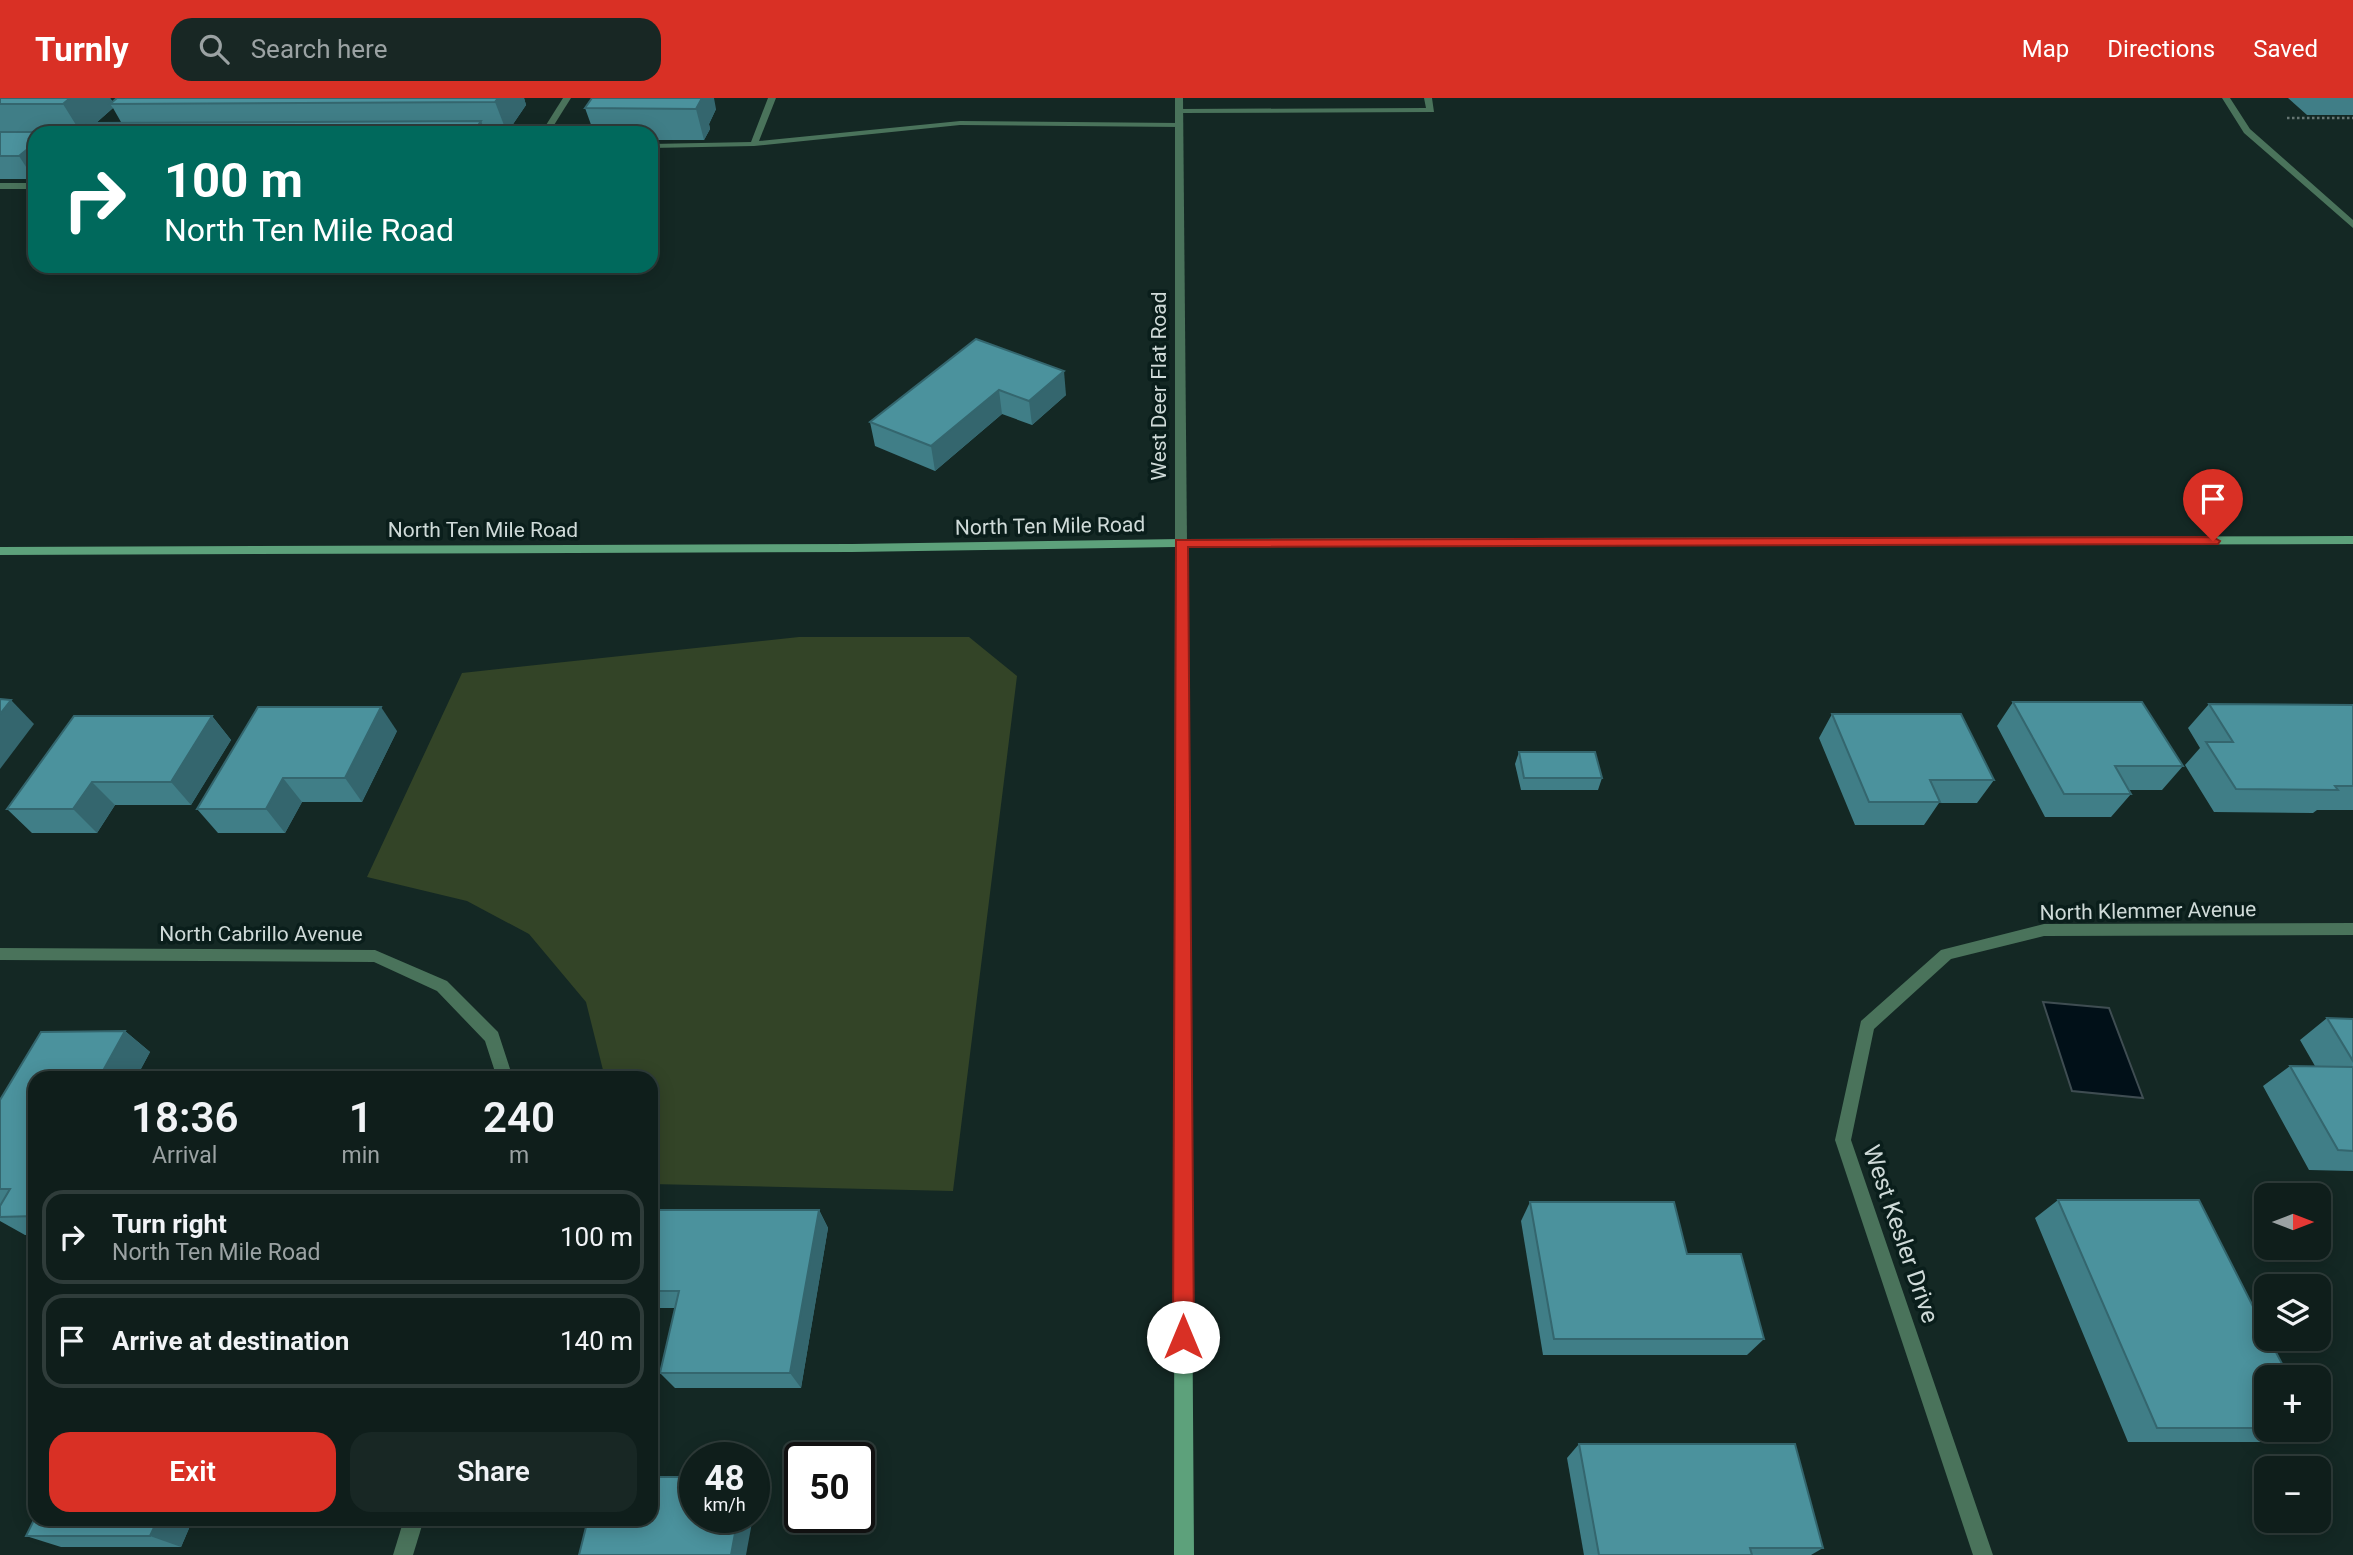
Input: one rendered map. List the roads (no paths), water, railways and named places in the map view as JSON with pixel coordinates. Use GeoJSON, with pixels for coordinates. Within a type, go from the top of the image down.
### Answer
{"type":"FeatureCollection","features":[{"type":"Feature","properties":{"kind":"main road","name":"North Ten Mile Road"},"geometry":{"type":"LineString","coordinates":[[0,551],[838,548],[1181,543],[2353,541]]}},
{"type":"Feature","properties":{"kind":"main road","name":"West Deer Flat Road"},"geometry":{"type":"LineString","coordinates":[[1181,543],[1184,1555]]}},
{"type":"Feature","properties":{"kind":"street"},"geometry":{"type":"LineString","coordinates":[[549,126],[567,98]]}},
{"type":"Feature","properties":{"kind":"street"},"geometry":{"type":"LineString","coordinates":[[754,145],[772,98]]}},
{"type":"Feature","properties":{"kind":"street","name":"West Deer Flat Road"},"geometry":{"type":"LineString","coordinates":[[1179,98],[1181,543]]}},
{"type":"Feature","properties":{"kind":"street"},"geometry":{"type":"LineString","coordinates":[[1179,111],[1432,110],[1428,98]]}},
{"type":"Feature","properties":{"kind":"street"},"geometry":{"type":"LineString","coordinates":[[2226,98],[2247,131],[2353,225]]}},
{"type":"Feature","properties":{"kind":"street"},"geometry":{"type":"LineString","coordinates":[[658,146],[754,145],[960,122],[1179,125]]}},
{"type":"Feature","properties":{"kind":"street"},"geometry":{"type":"LineString","coordinates":[[0,186],[28,186]]}},
{"type":"Feature","properties":{"kind":"street","name":"North Klemmer Avenue"},"geometry":{"type":"LineString","coordinates":[[1946,954],[2044,930],[2353,929]]}},
{"type":"Feature","properties":{"kind":"street","name":"North Cabrillo Avenue"},"geometry":{"type":"LineString","coordinates":[[0,954],[375,956],[442,986],[492,1037],[503,1071]]}},
{"type":"Feature","properties":{"kind":"street","name":"West Kesler Drive"},"geometry":{"type":"LineString","coordinates":[[1946,954],[1867,1026],[1843,1140],[1983,1555]]}},
{"type":"Feature","properties":{"kind":"street"},"geometry":{"type":"LineString","coordinates":[[403,1555],[412,1526]]}}]}
